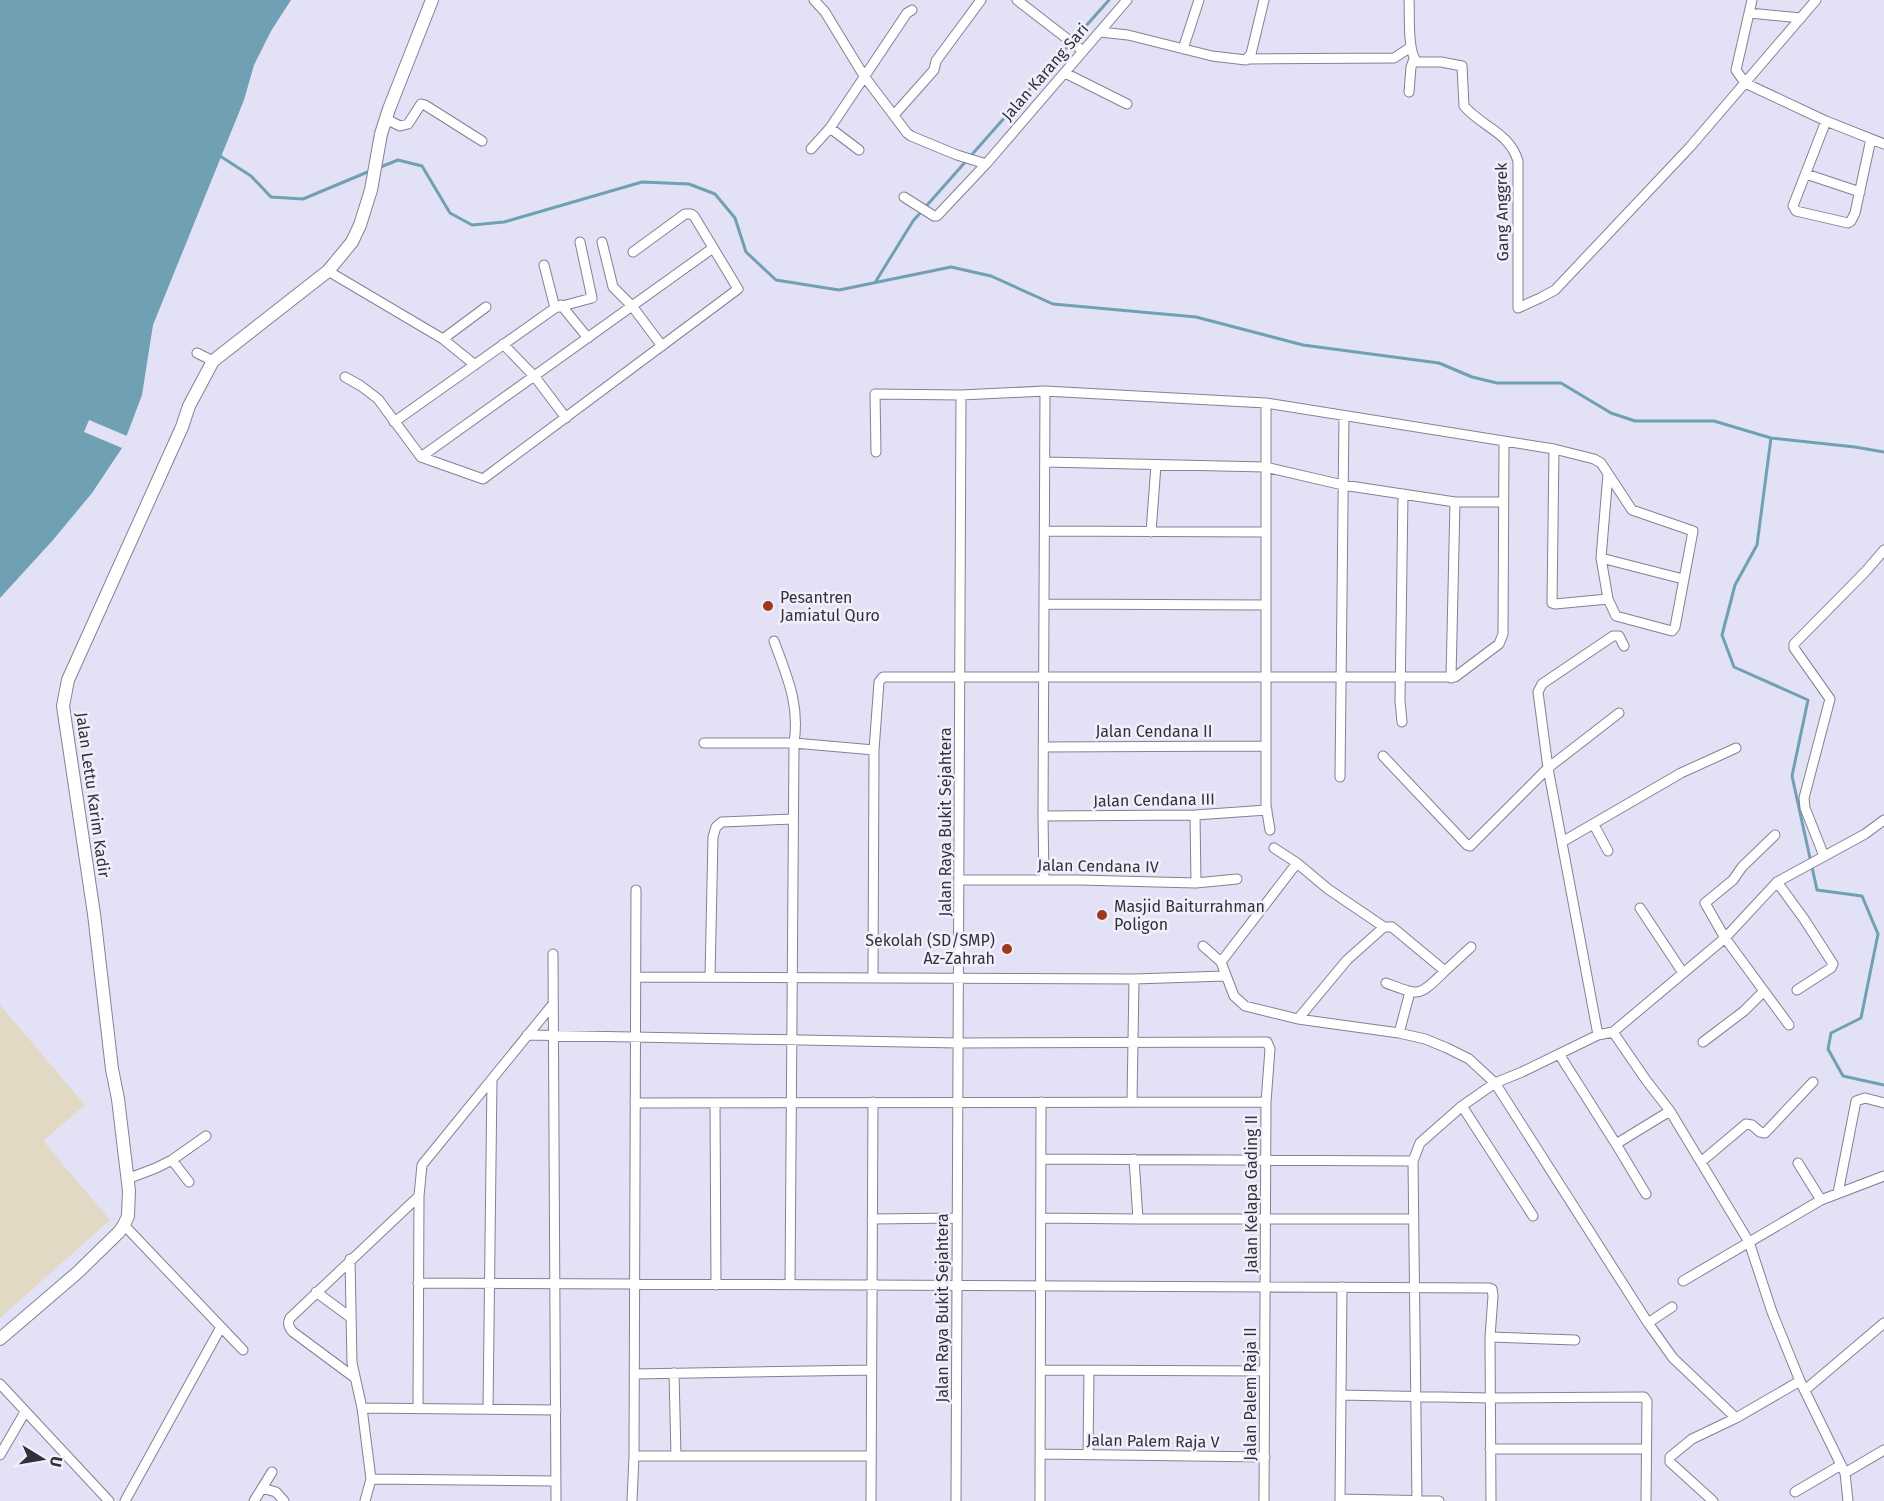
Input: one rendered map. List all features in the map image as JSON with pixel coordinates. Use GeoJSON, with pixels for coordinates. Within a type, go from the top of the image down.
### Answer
{"type":"FeatureCollection","features":[{"type":"Feature","properties":{"kind":"street","name":"Jalan Lettu Karim Kadir"},"geometry":{"type":"LineString","coordinates":[[124,1225],[129,1208],[127,1179],[94,914],[65,720],[64,698],[68,680],[182,427],[189,406],[213,361],[328,271],[352,242],[371,190],[381,134],[403,68],[432,0]]}},
{"type":"Feature","properties":{"kind":"street"},"geometry":{"type":"LineString","coordinates":[[814,0],[825,12],[864,76],[911,136],[981,162]]}},
{"type":"Feature","properties":{"kind":"street"},"geometry":{"type":"LineString","coordinates":[[894,115],[934,70],[936,61],[981,0]]}},
{"type":"Feature","properties":{"kind":"street"},"geometry":{"type":"LineString","coordinates":[[1017,0],[1081,48]]}},
{"type":"Feature","properties":{"kind":"street","name":"Jalan Karang Sari"},"geometry":{"type":"LineString","coordinates":[[904,197],[937,216],[981,162],[1065,73],[1081,48],[1100,32],[1127,0]]}},
{"type":"Feature","properties":{"kind":"street"},"geometry":{"type":"LineString","coordinates":[[1248,59],[1264,0]]}},
{"type":"Feature","properties":{"kind":"street"},"geometry":{"type":"LineString","coordinates":[[1409,0],[1411,47],[1414,59],[1409,92]]}},
{"type":"Feature","properties":{"kind":"street"},"geometry":{"type":"LineString","coordinates":[[1752,0],[1736,70],[1745,83],[1826,121],[1884,144]]}},
{"type":"Feature","properties":{"kind":"street"},"geometry":{"type":"LineString","coordinates":[[1745,83],[1816,0]]}},
{"type":"Feature","properties":{"kind":"street"},"geometry":{"type":"LineString","coordinates":[[1183,49],[1196,2]]}},
{"type":"Feature","properties":{"kind":"street"},"geometry":{"type":"LineString","coordinates":[[811,149],[830,128],[912,10]]}},
{"type":"Feature","properties":{"kind":"street"},"geometry":{"type":"LineString","coordinates":[[1749,13],[1801,18]]}},
{"type":"Feature","properties":{"kind":"street"},"geometry":{"type":"LineString","coordinates":[[1100,32],[1128,35],[1212,56],[1248,59],[1394,57],[1411,47]]}},
{"type":"Feature","properties":{"kind":"street","name":"Gang Anggrek"},"geometry":{"type":"LineString","coordinates":[[1414,59],[1417,62],[1441,62],[1462,66],[1463,104],[1466,109],[1514,149],[1518,160],[1518,308],[1555,290],[1690,147],[1745,83]]}},
{"type":"Feature","properties":{"kind":"street"},"geometry":{"type":"LineString","coordinates":[[1065,73],[1127,104]]}},
{"type":"Feature","properties":{"kind":"street"},"geometry":{"type":"LineString","coordinates":[[386,120],[400,126],[408,124],[421,104],[482,141]]}},
{"type":"Feature","properties":{"kind":"street"},"geometry":{"type":"LineString","coordinates":[[1826,121],[1793,206],[1796,211],[1848,223],[1853,219],[1871,139]]}},
{"type":"Feature","properties":{"kind":"street"},"geometry":{"type":"LineString","coordinates":[[830,128],[859,150]]}},
{"type":"Feature","properties":{"kind":"street"},"geometry":{"type":"LineString","coordinates":[[1806,174],[1860,192]]}},
{"type":"Feature","properties":{"kind":"street"},"geometry":{"type":"LineString","coordinates":[[345,377],[372,393],[421,457],[483,479],[738,289],[694,216],[688,213],[633,252]]}},
{"type":"Feature","properties":{"kind":"street"},"geometry":{"type":"LineString","coordinates":[[394,422],[558,306],[590,299],[592,297],[580,242]]}},
{"type":"Feature","properties":{"kind":"street"},"geometry":{"type":"LineString","coordinates":[[602,242],[613,287],[632,306],[662,346]]}},
{"type":"Feature","properties":{"kind":"street"},"geometry":{"type":"LineString","coordinates":[[421,457],[713,248]]}},
{"type":"Feature","properties":{"kind":"street"},"geometry":{"type":"LineString","coordinates":[[544,265],[558,306],[588,338]]}},
{"type":"Feature","properties":{"kind":"street"},"geometry":{"type":"LineString","coordinates":[[328,271],[443,339],[475,365]]}},
{"type":"Feature","properties":{"kind":"street"},"geometry":{"type":"LineString","coordinates":[[443,339],[486,307]]}},
{"type":"Feature","properties":{"kind":"street"},"geometry":{"type":"LineString","coordinates":[[503,344],[534,377],[566,418]]}},
{"type":"Feature","properties":{"kind":"street"},"geometry":{"type":"LineString","coordinates":[[197,353],[213,361]]}},
{"type":"Feature","properties":{"kind":"street"},"geometry":{"type":"LineString","coordinates":[[1044,880],[1042,816],[1045,391]]}},
{"type":"Feature","properties":{"kind":"street"},"geometry":{"type":"LineString","coordinates":[[876,452],[875,394],[961,395],[1045,391],[1266,403],[1554,449],[1594,459],[1601,463],[1632,510],[1693,531],[1675,627],[1672,631],[1616,616],[1608,599],[1601,558],[1608,474]]}},
{"type":"Feature","properties":{"kind":"street","name":"Jalan Raya Bukit Sejahtera"},"geometry":{"type":"LineString","coordinates":[[956,1501],[961,395]]}},
{"type":"Feature","properties":{"kind":"street"},"geometry":{"type":"LineString","coordinates":[[1266,403],[1266,746],[1267,810],[1270,830]]}},
{"type":"Feature","properties":{"kind":"street"},"geometry":{"type":"LineString","coordinates":[[1340,777],[1344,416]]}},
{"type":"Feature","properties":{"kind":"street"},"geometry":{"type":"LineString","coordinates":[[873,978],[874,750],[879,682],[883,676],[1451,678],[1459,675],[1499,644],[1503,634],[1504,441]]}},
{"type":"Feature","properties":{"kind":"street"},"geometry":{"type":"LineString","coordinates":[[1554,449],[1552,603],[1608,599]]}},
{"type":"Feature","properties":{"kind":"street"},"geometry":{"type":"LineString","coordinates":[[1046,462],[1265,467],[1343,485],[1455,502],[1503,502]]}},
{"type":"Feature","properties":{"kind":"street"},"geometry":{"type":"LineString","coordinates":[[1151,532],[1155,465]]}},
{"type":"Feature","properties":{"kind":"street"},"geometry":{"type":"LineString","coordinates":[[1402,722],[1400,701],[1403,494]]}},
{"type":"Feature","properties":{"kind":"street"},"geometry":{"type":"LineString","coordinates":[[1451,678],[1455,502]]}},
{"type":"Feature","properties":{"kind":"street"},"geometry":{"type":"LineString","coordinates":[[1045,531],[1266,531]]}},
{"type":"Feature","properties":{"kind":"street"},"geometry":{"type":"LineString","coordinates":[[1821,858],[1804,798],[1830,699],[1793,646],[1884,550]]}},
{"type":"Feature","properties":{"kind":"street"},"geometry":{"type":"LineString","coordinates":[[1601,558],[1683,579]]}},
{"type":"Feature","properties":{"kind":"street"},"geometry":{"type":"LineString","coordinates":[[1044,604],[1266,605]]}},
{"type":"Feature","properties":{"kind":"street"},"geometry":{"type":"LineString","coordinates":[[1598,1035],[1548,768],[1539,687],[1613,636],[1619,636],[1624,646]]}},
{"type":"Feature","properties":{"kind":"street"},"geometry":{"type":"LineString","coordinates":[[774,641],[796,706],[790,1286]]}},
{"type":"Feature","properties":{"kind":"street"},"geometry":{"type":"LineString","coordinates":[[1383,756],[1470,846],[1548,768],[1619,713]]}},
{"type":"Feature","properties":{"kind":"street"},"geometry":{"type":"LineString","coordinates":[[704,743],[794,743],[874,750]]}},
{"type":"Feature","properties":{"kind":"street","name":"Jalan Cendana II"},"geometry":{"type":"LineString","coordinates":[[1043,747],[1266,746]]}},
{"type":"Feature","properties":{"kind":"street"},"geometry":{"type":"LineString","coordinates":[[1562,843],[1681,773],[1736,748]]}},
{"type":"Feature","properties":{"kind":"street","name":"Jalan Cendana III"},"geometry":{"type":"LineString","coordinates":[[1042,816],[1196,815],[1267,810]]}},
{"type":"Feature","properties":{"kind":"street"},"geometry":{"type":"LineString","coordinates":[[1196,815],[1196,883]]}},
{"type":"Feature","properties":{"kind":"street"},"geometry":{"type":"LineString","coordinates":[[710,977],[713,837],[716,827],[722,822],[794,819]]}},
{"type":"Feature","properties":{"kind":"street"},"geometry":{"type":"LineString","coordinates":[[1417,1500],[1413,1161],[1420,1143],[1462,1106],[1496,1083],[1598,1035],[1613,1032],[1725,938],[1777,882],[1865,834],[1884,820]]}},
{"type":"Feature","properties":{"kind":"street"},"geometry":{"type":"LineString","coordinates":[[1594,825],[1608,851]]}},
{"type":"Feature","properties":{"kind":"street"},"geometry":{"type":"LineString","coordinates":[[1775,835],[1742,867],[1733,880],[1705,903],[1725,938],[1789,1025]]}},
{"type":"Feature","properties":{"kind":"street"},"geometry":{"type":"LineString","coordinates":[[1274,848],[1297,863],[1328,889],[1384,927],[1392,927],[1445,971]]}},
{"type":"Feature","properties":{"kind":"street"},"geometry":{"type":"LineString","coordinates":[[1221,962],[1297,863]]}},
{"type":"Feature","properties":{"kind":"street","name":"Jalan Cendana IV"},"geometry":{"type":"LineString","coordinates":[[959,880],[1196,883],[1237,879]]}},
{"type":"Feature","properties":{"kind":"street"},"geometry":{"type":"LineString","coordinates":[[1777,882],[1833,961],[1831,968],[1797,990]]}},
{"type":"Feature","properties":{"kind":"street"},"geometry":{"type":"LineString","coordinates":[[632,1501],[636,890]]}},
{"type":"Feature","properties":{"kind":"street"},"geometry":{"type":"LineString","coordinates":[[1640,908],[1683,973]]}},
{"type":"Feature","properties":{"kind":"street"},"geometry":{"type":"LineString","coordinates":[[1298,1019],[1347,960],[1384,927]]}},
{"type":"Feature","properties":{"kind":"street"},"geometry":{"type":"LineString","coordinates":[[1203,946],[1221,962],[1234,996],[1245,1006],[1298,1019],[1399,1033],[1425,1039],[1447,1047],[1469,1059],[1496,1083],[1648,1323],[1673,1358],[1736,1418]]}},
{"type":"Feature","properties":{"kind":"street"},"geometry":{"type":"LineString","coordinates":[[1386,983],[1410,992],[1425,990],[1471,947]]}},
{"type":"Feature","properties":{"kind":"street"},"geometry":{"type":"LineString","coordinates":[[553,954],[556,1501]]}},
{"type":"Feature","properties":{"kind":"street"},"geometry":{"type":"LineString","coordinates":[[636,977],[1134,979],[1225,976]]}},
{"type":"Feature","properties":{"kind":"street"},"geometry":{"type":"LineString","coordinates":[[1132,1102],[1134,979]]}},
{"type":"Feature","properties":{"kind":"street"},"geometry":{"type":"LineString","coordinates":[[1399,1033],[1410,992]]}},
{"type":"Feature","properties":{"kind":"street"},"geometry":{"type":"LineString","coordinates":[[1703,1042],[1744,1011],[1763,992]]}},
{"type":"Feature","properties":{"kind":"street"},"geometry":{"type":"LineString","coordinates":[[418,1409],[419,1196],[423,1161],[553,1004]]}},
{"type":"Feature","properties":{"kind":"street"},"geometry":{"type":"LineString","coordinates":[[1613,1032],[1670,1111],[1749,1242],[1772,1312],[1803,1385],[1843,1469],[1848,1501]]}},
{"type":"Feature","properties":{"kind":"street"},"geometry":{"type":"LineString","coordinates":[[527,1035],[958,1043],[1132,1042]]}},
{"type":"Feature","properties":{"kind":"street","name":"Jalan Kelapa Gading II"},"geometry":{"type":"LineString","coordinates":[[1132,1042],[1267,1042],[1270,1049],[1266,1102],[1265,1287]]}},
{"type":"Feature","properties":{"kind":"street"},"geometry":{"type":"LineString","coordinates":[[1559,1054],[1646,1194]]}},
{"type":"Feature","properties":{"kind":"street"},"geometry":{"type":"LineString","coordinates":[[488,1409],[492,1078]]}},
{"type":"Feature","properties":{"kind":"street"},"geometry":{"type":"LineString","coordinates":[[1702,1161],[1746,1125],[1752,1125],[1765,1133],[1813,1082]]}},
{"type":"Feature","properties":{"kind":"street"},"geometry":{"type":"LineString","coordinates":[[1838,1193],[1856,1101],[1864,1098],[1884,1103]]}},
{"type":"Feature","properties":{"kind":"street"},"geometry":{"type":"LineString","coordinates":[[871,1501],[873,1102]]}},
{"type":"Feature","properties":{"kind":"street"},"geometry":{"type":"LineString","coordinates":[[1040,1501],[1041,1102]]}},
{"type":"Feature","properties":{"kind":"street"},"geometry":{"type":"LineString","coordinates":[[635,1103],[1266,1102]]}},
{"type":"Feature","properties":{"kind":"street"},"geometry":{"type":"LineString","coordinates":[[715,1103],[716,1285]]}},
{"type":"Feature","properties":{"kind":"street"},"geometry":{"type":"LineString","coordinates":[[1462,1106],[1533,1216]]}},
{"type":"Feature","properties":{"kind":"street"},"geometry":{"type":"LineString","coordinates":[[1616,1144],[1670,1111]]}},
{"type":"Feature","properties":{"kind":"street"},"geometry":{"type":"LineString","coordinates":[[127,1179],[172,1160],[206,1136]]}},
{"type":"Feature","properties":{"kind":"street"},"geometry":{"type":"LineString","coordinates":[[1041,1159],[1413,1161]]}},
{"type":"Feature","properties":{"kind":"street"},"geometry":{"type":"LineString","coordinates":[[1134,1159],[1138,1220]]}},
{"type":"Feature","properties":{"kind":"street"},"geometry":{"type":"LineString","coordinates":[[172,1160],[189,1182]]}},
{"type":"Feature","properties":{"kind":"street"},"geometry":{"type":"LineString","coordinates":[[1798,1163],[1821,1200]]}},
{"type":"Feature","properties":{"kind":"street"},"geometry":{"type":"LineString","coordinates":[[1683,1281],[1821,1200],[1884,1176]]}},
{"type":"Feature","properties":{"kind":"street"},"geometry":{"type":"LineString","coordinates":[[355,1378],[290,1329],[288,1325],[290,1318],[419,1196]]}},
{"type":"Feature","properties":{"kind":"street"},"geometry":{"type":"LineString","coordinates":[[872,1219],[957,1218]]}},
{"type":"Feature","properties":{"kind":"street"},"geometry":{"type":"LineString","coordinates":[[1041,1218],[1414,1219]]}},
{"type":"Feature","properties":{"kind":"street"},"geometry":{"type":"LineString","coordinates":[[0,1339],[78,1273],[124,1225],[243,1350]]}},
{"type":"Feature","properties":{"kind":"street"},"geometry":{"type":"LineString","coordinates":[[350,1259],[352,1363],[362,1408],[371,1479],[365,1501]]}},
{"type":"Feature","properties":{"kind":"street"},"geometry":{"type":"LineString","coordinates":[[418,1283],[1489,1288],[1492,1289],[1493,1296],[1490,1337],[1491,1501]]}},
{"type":"Feature","properties":{"kind":"street","name":"Jalan Palem Raja II"},"geometry":{"type":"LineString","coordinates":[[1264,1501],[1265,1287]]}},
{"type":"Feature","properties":{"kind":"street"},"geometry":{"type":"LineString","coordinates":[[1342,1287],[1340,1500],[1439,1501]]}},
{"type":"Feature","properties":{"kind":"street"},"geometry":{"type":"LineString","coordinates":[[316,1292],[350,1317]]}},
{"type":"Feature","properties":{"kind":"street"},"geometry":{"type":"LineString","coordinates":[[1648,1323],[1672,1307]]}},
{"type":"Feature","properties":{"kind":"street"},"geometry":{"type":"LineString","coordinates":[[1713,1501],[1670,1462],[1670,1457],[1692,1439],[1803,1385],[1884,1325]]}},
{"type":"Feature","properties":{"kind":"street"},"geometry":{"type":"LineString","coordinates":[[125,1501],[221,1328]]}},
{"type":"Feature","properties":{"kind":"street"},"geometry":{"type":"LineString","coordinates":[[1490,1337],[1575,1340]]}},
{"type":"Feature","properties":{"kind":"street"},"geometry":{"type":"LineString","coordinates":[[634,1374],[871,1370]]}},
{"type":"Feature","properties":{"kind":"street"},"geometry":{"type":"LineString","coordinates":[[1041,1370],[1265,1371]]}},
{"type":"Feature","properties":{"kind":"street"},"geometry":{"type":"LineString","coordinates":[[1088,1455],[1089,1371]]}},
{"type":"Feature","properties":{"kind":"street"},"geometry":{"type":"LineString","coordinates":[[674,1373],[676,1456]]}},
{"type":"Feature","properties":{"kind":"street"},"geometry":{"type":"LineString","coordinates":[[0,1384],[109,1501]]}},
{"type":"Feature","properties":{"kind":"street"},"geometry":{"type":"LineString","coordinates":[[1341,1395],[1490,1398],[1642,1396],[1647,1401],[1646,1501]]}},
{"type":"Feature","properties":{"kind":"street"},"geometry":{"type":"LineString","coordinates":[[362,1408],[556,1410]]}},
{"type":"Feature","properties":{"kind":"street"},"geometry":{"type":"LineString","coordinates":[[0,1455],[25,1412]]}},
{"type":"Feature","properties":{"kind":"street"},"geometry":{"type":"LineString","coordinates":[[1490,1449],[1646,1449]]}},
{"type":"Feature","properties":{"kind":"street"},"geometry":{"type":"LineString","coordinates":[[1795,1492],[1884,1450]]}},
{"type":"Feature","properties":{"kind":"street","name":"Jalan Palem Raja V"},"geometry":{"type":"LineString","coordinates":[[1041,1454],[1265,1457]]}},
{"type":"Feature","properties":{"kind":"street"},"geometry":{"type":"LineString","coordinates":[[634,1456],[871,1456]]}},
{"type":"Feature","properties":{"kind":"street"},"geometry":{"type":"LineString","coordinates":[[254,1501],[272,1472]]}},
{"type":"Feature","properties":{"kind":"street"},"geometry":{"type":"LineString","coordinates":[[371,1479],[556,1480]]}},
{"type":"Feature","properties":{"kind":"street"},"geometry":{"type":"LineString","coordinates":[[262,1488],[276,1492],[284,1501]]}},
{"type":"Feature","properties":{"kind":"shaded area"},"geometry":{"type":"Polygon","coordinates":[[[0,1005],[85,1105],[43,1141],[110,1220],[0,1318],[0,1005]]]}},
{"type":"Feature","properties":{"kind":"water"},"geometry":{"type":"Polygon","coordinates":[[[0,0],[291,0],[271,31],[254,65],[244,100],[153,325],[142,395],[122,448],[92,493],[0,598],[0,0]]]}},
{"type":"Feature","properties":{"kind":"pier"},"geometry":{"type":"Polygon","coordinates":[[[89,420],[127,436],[122,448],[84,432],[89,420]]]}},
{"type":"Feature","properties":{"kind":"waterway"},"geometry":{"type":"LineString","coordinates":[[876,281],[913,221],[1109,0]]}},
{"type":"Feature","properties":{"kind":"waterway"},"geometry":{"type":"LineString","coordinates":[[217,154],[251,176],[271,197],[303,199],[370,171]]}},
{"type":"Feature","properties":{"kind":"waterway"},"geometry":{"type":"LineString","coordinates":[[378,168],[398,160],[422,166],[450,213],[472,225],[504,222],[642,182],[689,184],[715,194],[735,218],[746,252],[776,280],[839,290],[951,267],[991,276],[1053,304],[1196,317],[1303,345],[1439,363],[1472,377],[1497,383],[1561,383],[1611,413],[1635,421],[1714,421],[1771,438],[1884,452]]}},
{"type":"Feature","properties":{"kind":"waterway"},"geometry":{"type":"LineString","coordinates":[[1771,438],[1757,545],[1735,585],[1722,635],[1734,667],[1808,700],[1792,776],[1817,890],[1862,896],[1878,934],[1861,1018],[1831,1033],[1828,1049],[1843,1076],[1884,1085]]}},
{"type":"Feature","properties":{"kind":"place","name":"Pesantren Jamiatul Quro"},"geometry":{"type":"Point","coordinates":[768,606]}},
{"type":"Feature","properties":{"kind":"place","name":"Masjid Baiturrahman Poligon"},"geometry":{"type":"Point","coordinates":[1102,915]}},
{"type":"Feature","properties":{"kind":"place","name":"Sekolah (SD/SMP) Az-Zahrah"},"geometry":{"type":"Point","coordinates":[1007,949]}}]}
